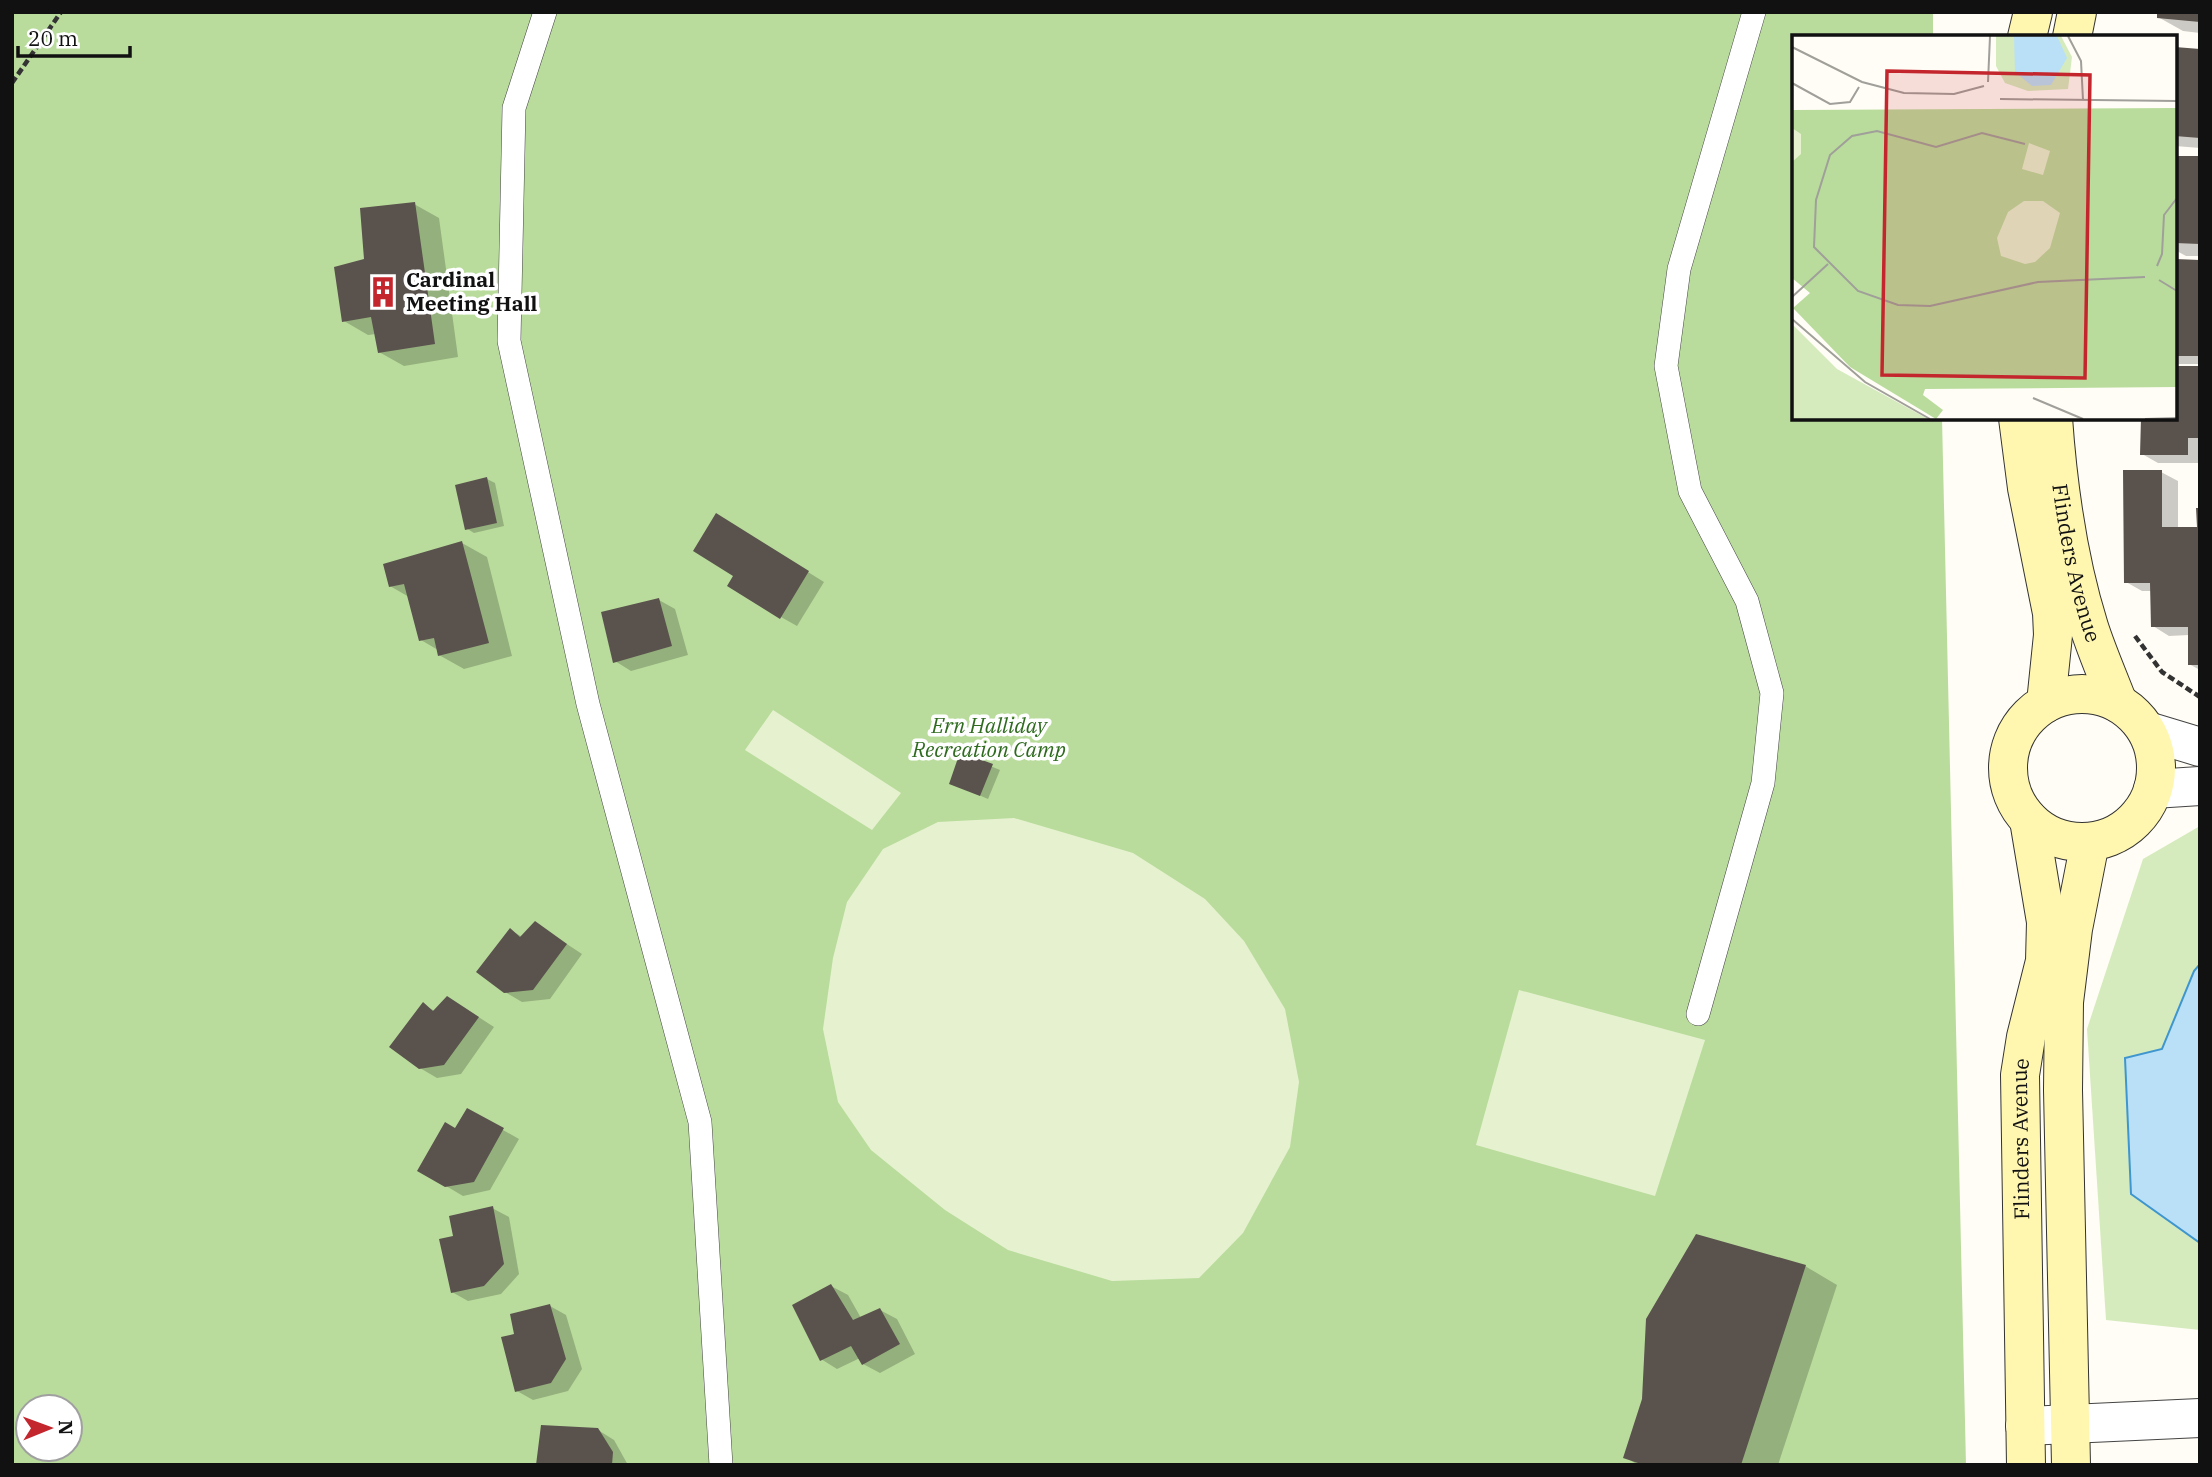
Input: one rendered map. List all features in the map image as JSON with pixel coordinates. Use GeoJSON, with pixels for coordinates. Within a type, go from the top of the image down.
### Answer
{"type":"FeatureCollection","features":[{"type":"Feature","properties":{"kind":"main road"},"geometry":{"type":"LineString","coordinates":[[2027,35],[2033,12]]}},
{"type":"Feature","properties":{"kind":"main road"},"geometry":{"type":"LineString","coordinates":[[2072,35],[2077,12]]}},
{"type":"Feature","properties":{"kind":"main road","name":"Flinders Avenue"},"geometry":{"type":"LineString","coordinates":[[2018,420],[2026,488],[2052,613],[2053,635],[2046,703]]}},
{"type":"Feature","properties":{"kind":"main road","name":"Flinders Avenue"},"geometry":{"type":"LineString","coordinates":[[2053,420],[2058,485],[2075,568],[2089,626],[2118,703]]}},
{"type":"Feature","properties":{"kind":"main road"},"geometry":{"type":"LineString","coordinates":[[2077,693],[2098,695],[2118,703],[2134,715],[2147,732],[2156,760],[2153,789],[2144,808],[2130,825],[2111,837],[2090,842],[2057,838],[2029,820],[2011,791],[2008,757],[2021,726],[2036,709],[2046,703],[2077,693]]}},
{"type":"Feature","properties":{"kind":"main road","name":"Flinders Avenue"},"geometry":{"type":"LineString","coordinates":[[2026,1465],[2020,1075],[2026,1037],[2045,961],[2046,922],[2029,820]]}},
{"type":"Feature","properties":{"kind":"main road","name":"Flinders Avenue"},"geometry":{"type":"LineString","coordinates":[[2071,1465],[2063,1090],[2064,1002],[2073,929],[2090,842]]}},
{"type":"Feature","properties":{"kind":"street"},"geometry":{"type":"LineString","coordinates":[[2147,732],[2200,747]]}},
{"type":"Feature","properties":{"kind":"street"},"geometry":{"type":"LineString","coordinates":[[2153,789],[2200,786]]}},
{"type":"Feature","properties":{"kind":"street"},"geometry":{"type":"LineString","coordinates":[[2025,1426],[2200,1418]]}},
{"type":"Feature","properties":{"kind":"lane"},"geometry":{"type":"LineString","coordinates":[[545,12],[514,108],[509,341],[588,704],[700,1122],[721,1465]]}},
{"type":"Feature","properties":{"kind":"lane"},"geometry":{"type":"LineString","coordinates":[[1698,1014],[1763,783],[1772,693],[1747,601],[1690,491],[1667,366],[1679,269],[1754,12]]}},
{"type":"Feature","properties":{"kind":"path"},"geometry":{"type":"LineString","coordinates":[[12,83],[61,12]]}},
{"type":"Feature","properties":{"kind":"path"},"geometry":{"type":"LineString","coordinates":[[2162,672],[2200,696]]}},
{"type":"Feature","properties":{"kind":"green space","name":"Ern Halliday Recreation Camp"},"geometry":{"type":"Polygon","coordinates":[[[12,12],[1933,12],[1933,35],[1792,35],[1792,420],[1942,420],[1966,1465],[12,1465],[12,12]]]}},
{"type":"Feature","properties":{"kind":"green space"},"geometry":{"type":"Polygon","coordinates":[[[773,710],[901,793],[872,830],[745,750],[773,710]]]}},
{"type":"Feature","properties":{"kind":"green space"},"geometry":{"type":"Polygon","coordinates":[[[1014,818],[1133,853],[1205,899],[1244,941],[1285,1009],[1299,1082],[1290,1147],[1243,1233],[1199,1278],[1112,1281],[1008,1250],[945,1210],[871,1150],[838,1102],[823,1029],[833,958],[847,902],[883,849],[938,822],[1014,818]]]}},
{"type":"Feature","properties":{"kind":"green space"},"geometry":{"type":"Polygon","coordinates":[[[2200,826],[2200,1330],[2106,1320],[2087,1029],[2143,859],[2200,826]]]}},
{"type":"Feature","properties":{"kind":"green space"},"geometry":{"type":"Polygon","coordinates":[[[1519,990],[1705,1040],[1655,1196],[1476,1145],[1519,990]]]}},
{"type":"Feature","properties":{"kind":"water"},"geometry":{"type":"Polygon","coordinates":[[[2200,964],[2200,1243],[2131,1194],[2125,1058],[2162,1049],[2194,971],[2200,964]]]}},
{"type":"Feature","properties":{"kind":"building"},"geometry":{"type":"Polygon","coordinates":[[[2157,12],[2200,12],[2200,22],[2157,18],[2157,12]]]}},
{"type":"Feature","properties":{"kind":"building"},"geometry":{"type":"Polygon","coordinates":[[[2177,47],[2200,49],[2200,138],[2177,136],[2177,47]]]}},
{"type":"Feature","properties":{"kind":"building"},"geometry":{"type":"Polygon","coordinates":[[[2177,156],[2200,156],[2200,244],[2177,243],[2177,156]]]}},
{"type":"Feature","properties":{"kind":"building","name":"Cardinal Meeting Hall"},"geometry":{"type":"Polygon","coordinates":[[[415,202],[435,344],[378,353],[371,317],[342,322],[334,267],[364,259],[360,208],[415,202]]]}},
{"type":"Feature","properties":{"kind":"building"},"geometry":{"type":"Polygon","coordinates":[[[2177,259],[2200,260],[2200,356],[2177,356],[2177,259]]]}},
{"type":"Feature","properties":{"kind":"building"},"geometry":{"type":"Polygon","coordinates":[[[2177,366],[2200,366],[2200,438],[2188,438],[2188,455],[2140,455],[2141,420],[2177,420],[2177,366]]]}},
{"type":"Feature","properties":{"kind":"building"},"geometry":{"type":"Polygon","coordinates":[[[2123,470],[2162,470],[2162,527],[2197,527],[2196,508],[2200,508],[2200,665],[2188,665],[2188,627],[2151,627],[2150,583],[2124,583],[2123,470]]]}},
{"type":"Feature","properties":{"kind":"building"},"geometry":{"type":"Polygon","coordinates":[[[487,477],[497,523],[465,530],[455,485],[487,477]]]}},
{"type":"Feature","properties":{"kind":"building"},"geometry":{"type":"Polygon","coordinates":[[[716,513],[809,571],[780,619],[727,586],[733,576],[693,551],[716,513]]]}},
{"type":"Feature","properties":{"kind":"building"},"geometry":{"type":"Polygon","coordinates":[[[462,541],[489,643],[438,656],[434,638],[419,641],[404,584],[389,587],[383,564],[462,541]]]}},
{"type":"Feature","properties":{"kind":"building"},"geometry":{"type":"Polygon","coordinates":[[[659,598],[672,646],[613,663],[601,612],[659,598]]]}},
{"type":"Feature","properties":{"kind":"building"},"geometry":{"type":"Polygon","coordinates":[[[960,752],[993,764],[980,796],[949,784],[960,752]]]}},
{"type":"Feature","properties":{"kind":"building"},"geometry":{"type":"Polygon","coordinates":[[[535,921],[567,944],[533,990],[504,993],[476,972],[510,928],[520,937],[535,921]]]}},
{"type":"Feature","properties":{"kind":"building"},"geometry":{"type":"Polygon","coordinates":[[[447,996],[479,1017],[444,1065],[419,1069],[389,1047],[423,1002],[433,1011],[447,996]]]}},
{"type":"Feature","properties":{"kind":"building"},"geometry":{"type":"Polygon","coordinates":[[[467,1108],[504,1128],[474,1182],[445,1187],[417,1171],[445,1122],[455,1128],[467,1108]]]}},
{"type":"Feature","properties":{"kind":"building"},"geometry":{"type":"Polygon","coordinates":[[[493,1206],[504,1264],[484,1286],[451,1293],[439,1239],[453,1236],[449,1216],[493,1206]]]}},
{"type":"Feature","properties":{"kind":"building"},"geometry":{"type":"Polygon","coordinates":[[[1696,1234],[1806,1265],[1741,1465],[1644,1465],[1623,1458],[1642,1399],[1646,1319],[1696,1234]]]}},
{"type":"Feature","properties":{"kind":"building"},"geometry":{"type":"Polygon","coordinates":[[[831,1284],[853,1320],[880,1308],[900,1344],[862,1365],[851,1346],[820,1361],[792,1305],[831,1284]]]}},
{"type":"Feature","properties":{"kind":"building"},"geometry":{"type":"Polygon","coordinates":[[[550,1304],[566,1359],[551,1383],[515,1392],[501,1337],[514,1334],[510,1314],[550,1304]]]}},
{"type":"Feature","properties":{"kind":"building"},"geometry":{"type":"Polygon","coordinates":[[[541,1425],[598,1428],[613,1452],[612,1465],[536,1465],[541,1425]]]}},
{"type":"Feature","properties":{"kind":"place","name":"Cardinal Meeting Hall"},"geometry":{"type":"Point","coordinates":[383,292]}}]}
